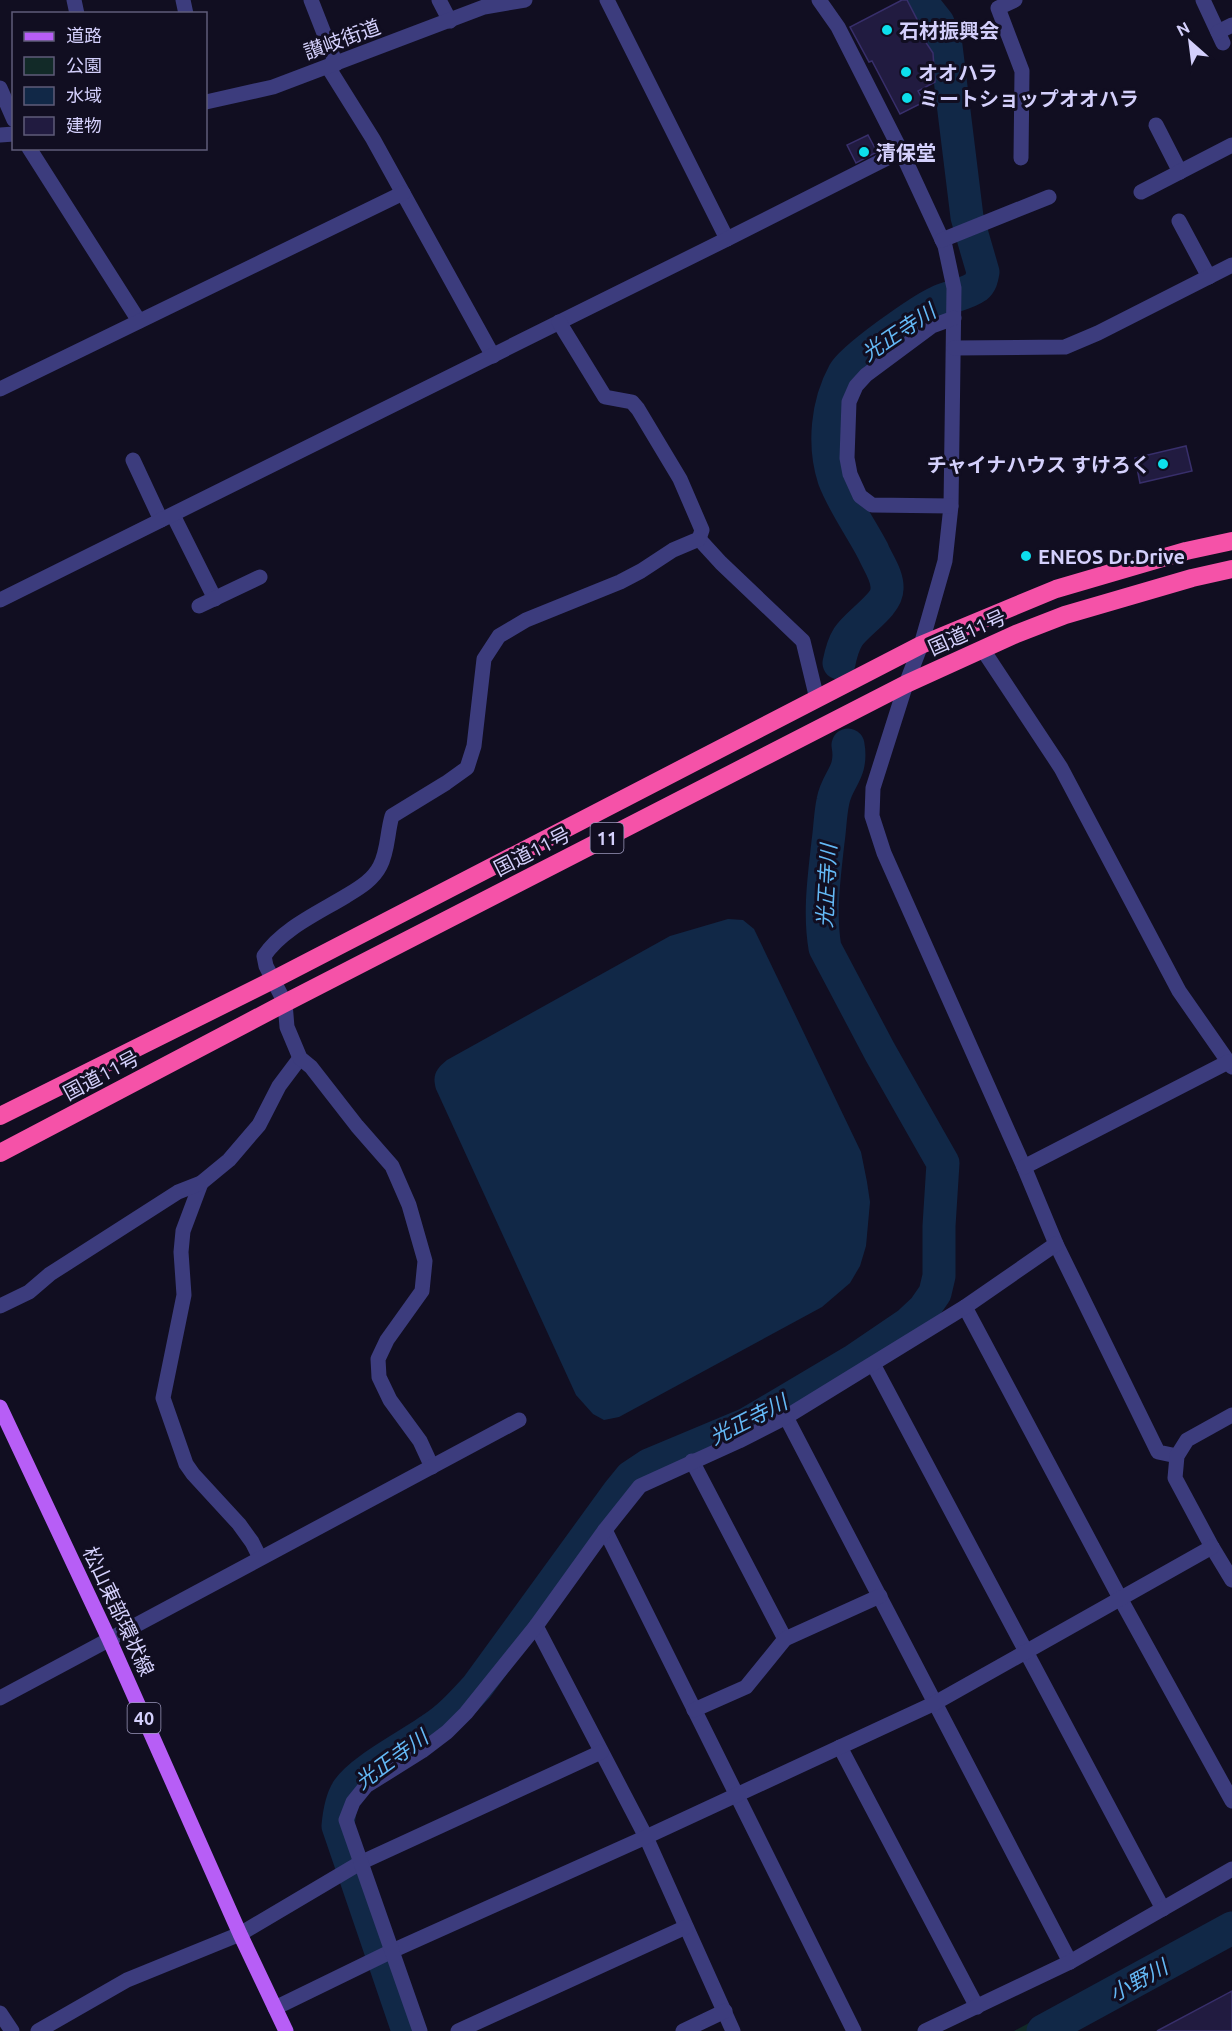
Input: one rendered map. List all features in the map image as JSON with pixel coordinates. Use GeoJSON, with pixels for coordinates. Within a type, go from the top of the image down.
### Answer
{"type":"FeatureCollection","features":[{"type":"Feature","properties":{"kind":"highway","name":"国道11号"},"geometry":{"type":"LineString","coordinates":[[0,1116],[273,980],[921,645],[1056,589],[1186,551],[1232,541]]}},
{"type":"Feature","properties":{"kind":"highway","name":"国道11号"},"geometry":{"type":"LineString","coordinates":[[0,1153],[285,1003],[906,684],[1065,615],[1192,578],[1232,569]]}},
{"type":"Feature","properties":{"kind":"main road","name":"松山東部環状線"},"geometry":{"type":"LineString","coordinates":[[0,1407],[109,1639],[240,1934],[286,2031]]}},
{"type":"Feature","properties":{"kind":"street"},"geometry":{"type":"LineString","coordinates":[[311,0],[332,66],[493,356]]}},
{"type":"Feature","properties":{"kind":"street"},"geometry":{"type":"LineString","coordinates":[[439,0],[450,21]]}},
{"type":"Feature","properties":{"kind":"street","name":"讃岐街道"},"geometry":{"type":"LineString","coordinates":[[207,99],[273,87],[484,7],[525,0]]}},
{"type":"Feature","properties":{"kind":"street"},"geometry":{"type":"LineString","coordinates":[[607,0],[727,239]]}},
{"type":"Feature","properties":{"kind":"street"},"geometry":{"type":"LineString","coordinates":[[819,0],[837,27],[901,151],[942,240],[952,272],[954,288],[951,506],[945,561],[921,645],[906,684],[873,788],[872,816],[884,853],[1056,1244],[1158,1452],[1178,1456]]}},
{"type":"Feature","properties":{"kind":"street"},"geometry":{"type":"LineString","coordinates":[[1015,0],[998,8],[1022,71],[1021,158]]}},
{"type":"Feature","properties":{"kind":"street"},"geometry":{"type":"LineString","coordinates":[[1203,0],[1225,33]]}},
{"type":"Feature","properties":{"kind":"street"},"geometry":{"type":"LineString","coordinates":[[0,88],[12,115]]}},
{"type":"Feature","properties":{"kind":"street"},"geometry":{"type":"LineString","coordinates":[[1156,125],[1180,172]]}},
{"type":"Feature","properties":{"kind":"street"},"geometry":{"type":"LineString","coordinates":[[1141,192],[1232,145]]}},
{"type":"Feature","properties":{"kind":"street"},"geometry":{"type":"LineString","coordinates":[[30,150],[139,321]]}},
{"type":"Feature","properties":{"kind":"street"},"geometry":{"type":"LineString","coordinates":[[0,600],[901,151]]}},
{"type":"Feature","properties":{"kind":"street"},"geometry":{"type":"LineString","coordinates":[[0,389],[403,193]]}},
{"type":"Feature","properties":{"kind":"street"},"geometry":{"type":"LineString","coordinates":[[942,240],[1049,197]]}},
{"type":"Feature","properties":{"kind":"street"},"geometry":{"type":"LineString","coordinates":[[1179,221],[1209,277]]}},
{"type":"Feature","properties":{"kind":"street"},"geometry":{"type":"LineString","coordinates":[[954,348],[1065,347],[1098,333],[1232,266]]}},
{"type":"Feature","properties":{"kind":"street"},"geometry":{"type":"LineString","coordinates":[[951,506],[872,505],[860,496],[850,474],[847,458],[849,402],[856,386],[866,375],[954,312]]}},
{"type":"Feature","properties":{"kind":"street"},"geometry":{"type":"LineString","coordinates":[[432,1467],[420,1441],[390,1400],[379,1377],[378,1359],[387,1340],[422,1291],[425,1261],[409,1205],[392,1166],[349,1117],[311,1067],[300,1058],[286,1027],[285,1003],[266,966],[264,956],[270,947],[288,932],[368,882],[380,866],[385,854],[392,816],[466,768],[474,746],[484,659],[499,636],[526,620],[620,582],[673,550],[699,539],[702,530],[680,479],[638,410],[632,402],[605,397],[559,322]]}},
{"type":"Feature","properties":{"kind":"street"},"geometry":{"type":"LineString","coordinates":[[133,460],[215,598]]}},
{"type":"Feature","properties":{"kind":"street"},"geometry":{"type":"LineString","coordinates":[[699,539],[803,641],[817,699]]}},
{"type":"Feature","properties":{"kind":"street"},"geometry":{"type":"LineString","coordinates":[[199,606],[260,577]]}},
{"type":"Feature","properties":{"kind":"street"},"geometry":{"type":"LineString","coordinates":[[983,650],[1061,768],[1179,991],[1230,1065],[1024,1167]]}},
{"type":"Feature","properties":{"kind":"street"},"geometry":{"type":"LineString","coordinates":[[0,1306],[29,1292],[50,1274],[178,1192],[201,1183],[229,1160],[258,1125],[279,1086],[300,1058]]}},
{"type":"Feature","properties":{"kind":"street"},"geometry":{"type":"LineString","coordinates":[[201,1183],[183,1231],[184,1295],[163,1398],[186,1464],[239,1524],[260,1558]]}},
{"type":"Feature","properties":{"kind":"street"},"geometry":{"type":"LineString","coordinates":[[420,2031],[346,1820],[353,1802],[366,1786],[422,1751],[447,1732],[466,1713],[536,1626],[605,1530],[640,1486],[786,1417],[964,1307],[1056,1244]]}},
{"type":"Feature","properties":{"kind":"street"},"geometry":{"type":"LineString","coordinates":[[964,1307],[1232,1801]]}},
{"type":"Feature","properties":{"kind":"street"},"geometry":{"type":"LineString","coordinates":[[873,1364],[1163,1909]]}},
{"type":"Feature","properties":{"kind":"street"},"geometry":{"type":"LineString","coordinates":[[1232,1415],[1188,1440],[1178,1456],[1175,1478],[1232,1580]]}},
{"type":"Feature","properties":{"kind":"street"},"geometry":{"type":"LineString","coordinates":[[786,1417],[1070,1962]]}},
{"type":"Feature","properties":{"kind":"street"},"geometry":{"type":"LineString","coordinates":[[0,1698],[519,1420]]}},
{"type":"Feature","properties":{"kind":"street"},"geometry":{"type":"LineString","coordinates":[[692,1461],[785,1640]]}},
{"type":"Feature","properties":{"kind":"street"},"geometry":{"type":"LineString","coordinates":[[605,1530],[854,2031]]}},
{"type":"Feature","properties":{"kind":"street"},"geometry":{"type":"LineString","coordinates":[[275,2008],[392,1951],[645,1837],[935,1702],[1212,1547]]}},
{"type":"Feature","properties":{"kind":"street"},"geometry":{"type":"LineString","coordinates":[[694,1710],[746,1687],[785,1640],[880,1596]]}},
{"type":"Feature","properties":{"kind":"street"},"geometry":{"type":"LineString","coordinates":[[536,1626],[645,1837],[733,2031]]}},
{"type":"Feature","properties":{"kind":"street"},"geometry":{"type":"LineString","coordinates":[[840,1747],[977,2007]]}},
{"type":"Feature","properties":{"kind":"street"},"geometry":{"type":"LineString","coordinates":[[38,2031],[127,1980],[240,1934],[360,1863],[602,1752]]}},
{"type":"Feature","properties":{"kind":"street"},"geometry":{"type":"LineString","coordinates":[[925,2031],[1070,1962],[1232,1869]]}},
{"type":"Feature","properties":{"kind":"street"},"geometry":{"type":"LineString","coordinates":[[458,2031],[686,1927]]}},
{"type":"Feature","properties":{"kind":"street"},"geometry":{"type":"LineString","coordinates":[[683,2031],[724,2012]]}},
{"type":"Feature","properties":{"kind":"street"},"geometry":{"type":"LineString","coordinates":[[0,2013],[12,2031]]}},
{"type":"Feature","properties":{"kind":"green space"},"geometry":{"type":"Polygon","coordinates":[[[1232,1913],[1232,1942],[1112,2009],[1067,2031],[1014,2031],[1232,1913]]]}},
{"type":"Feature","properties":{"kind":"water"},"geometry":{"type":"Polygon","coordinates":[[[728,919],[743,920],[754,929],[861,1152],[870,1202],[866,1246],[860,1266],[850,1283],[822,1307],[619,1417],[604,1420],[593,1414],[576,1395],[436,1089],[434,1080],[438,1069],[447,1060],[670,936],[728,919]]]}},
{"type":"Feature","properties":{"kind":"building"},"geometry":{"type":"Polygon","coordinates":[[[902,0],[907,0],[924,33],[921,35],[933,53],[935,82],[918,91],[924,102],[900,114],[872,61],[869,62],[850,27],[902,0]]]}},
{"type":"Feature","properties":{"kind":"building","name":"清保堂"},"geometry":{"type":"Polygon","coordinates":[[[868,135],[877,152],[856,163],[847,145],[868,135]]]}},
{"type":"Feature","properties":{"kind":"building","name":"チャイナハウス すけろく"},"geometry":{"type":"Polygon","coordinates":[[[1186,446],[1192,471],[1140,483],[1135,458],[1186,446]]]}},
{"type":"Feature","properties":{"kind":"building"},"geometry":{"type":"Polygon","coordinates":[[[1232,1991],[1232,2031],[1157,2031],[1232,1991]]]}},
{"type":"Feature","properties":{"kind":"waterway","name":"光正寺川"},"geometry":{"type":"LineString","coordinates":[[839,663],[848,637],[877,608],[886,595],[887,589],[882,570],[834,479],[829,452],[828,425],[838,385],[850,366],[873,346],[929,307],[976,287],[983,272],[967,217],[946,46],[938,23],[920,0]]}},
{"type":"Feature","properties":{"kind":"waterway","name":"光正寺川"},"geometry":{"type":"LineString","coordinates":[[408,2031],[338,1826],[347,1791],[374,1766],[445,1719],[477,1687],[631,1477],[649,1465],[747,1424],[855,1360],[908,1324],[924,1309],[935,1293],[939,1276],[943,1163],[880,1052],[825,948],[822,922],[823,895],[832,806],[835,793],[847,769],[848,745]]}},
{"type":"Feature","properties":{"kind":"waterway","name":"小野川"},"geometry":{"type":"LineString","coordinates":[[1043,2031],[1232,1928]]}},
{"type":"Feature","properties":{"kind":"place","name":"石材振興会"},"geometry":{"type":"Point","coordinates":[887,30]}},
{"type":"Feature","properties":{"kind":"place","name":"オオハラ"},"geometry":{"type":"Point","coordinates":[906,72]}},
{"type":"Feature","properties":{"kind":"place","name":"ミートショップオオハラ"},"geometry":{"type":"Point","coordinates":[907,98]}},
{"type":"Feature","properties":{"kind":"place","name":"清保堂"},"geometry":{"type":"Point","coordinates":[864,152]}},
{"type":"Feature","properties":{"kind":"place","name":"チャイナハウス すけろく"},"geometry":{"type":"Point","coordinates":[1163,464]}},
{"type":"Feature","properties":{"kind":"place","name":"ENEOS Dr.Drive"},"geometry":{"type":"Point","coordinates":[1026,556]}}]}
